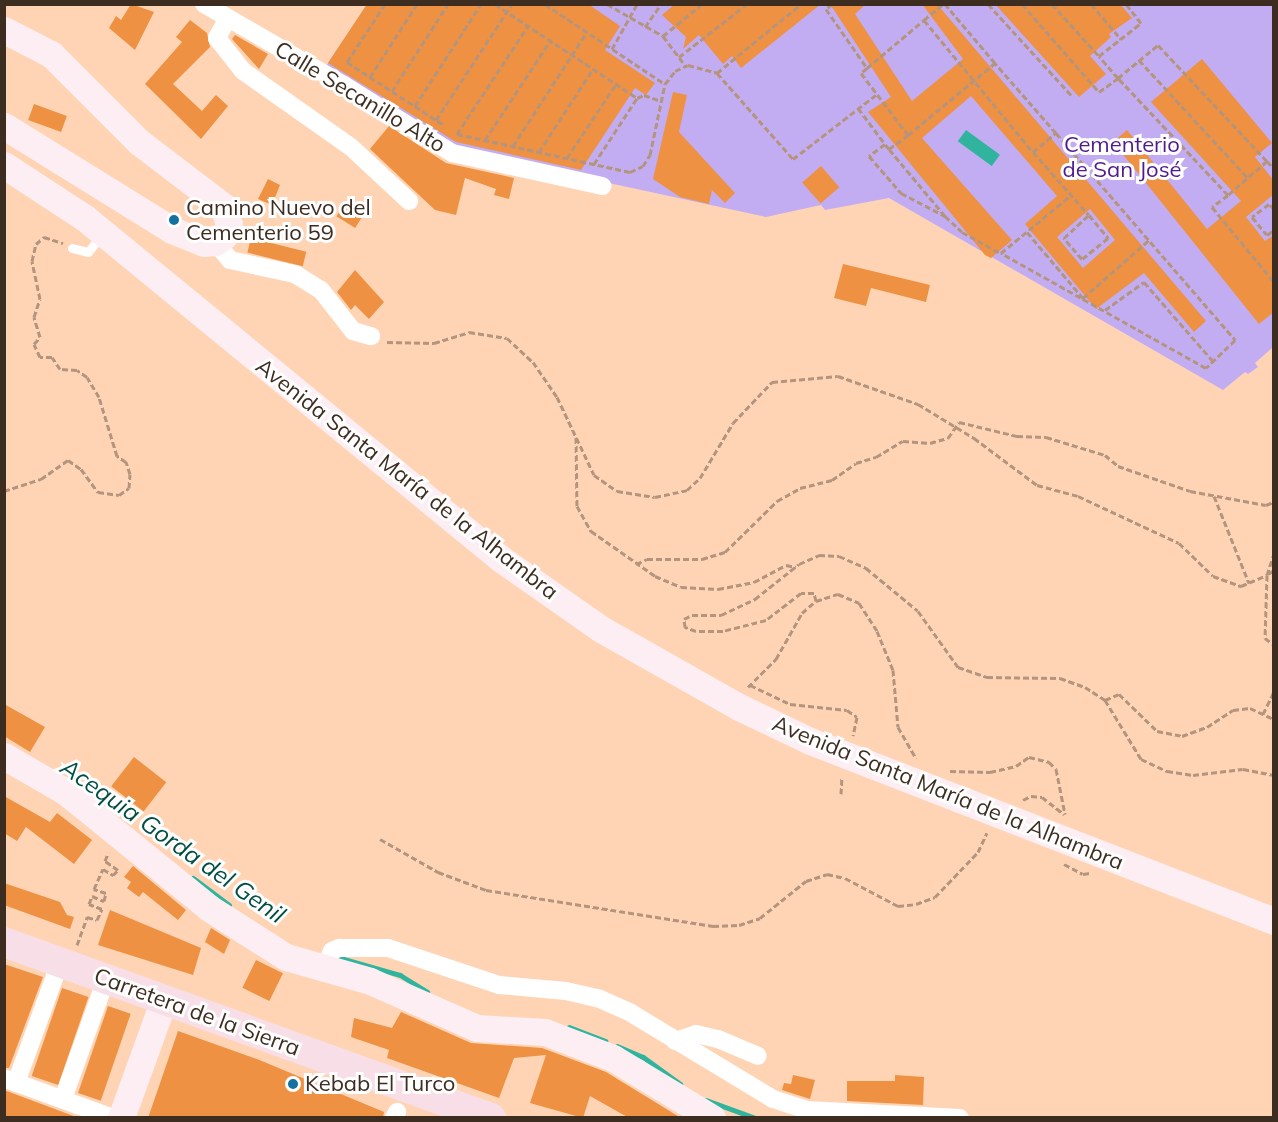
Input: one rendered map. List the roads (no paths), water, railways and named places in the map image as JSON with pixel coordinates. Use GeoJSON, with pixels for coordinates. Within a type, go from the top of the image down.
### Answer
{"type":"FeatureCollection","features":[{"type":"Feature","properties":{"kind":"main road","name":"Carretera de la Sierra"},"geometry":{"type":"LineString","coordinates":[[4,942],[68,954],[106,979],[491,1118]]}},
{"type":"Feature","properties":{"kind":"street","name":"Calle Secanillo Alto"},"geometry":{"type":"LineString","coordinates":[[204,4],[452,153],[602,186]]}},
{"type":"Feature","properties":{"kind":"street","name":"Calle Secanillo Alto"},"geometry":{"type":"LineString","coordinates":[[228,18],[218,38],[243,71],[352,148],[409,201]]}},
{"type":"Feature","properties":{"kind":"street"},"geometry":{"type":"LineString","coordinates":[[4,30],[51,54],[139,142],[223,206],[229,224],[215,242],[204,243],[172,230],[4,126]]}},
{"type":"Feature","properties":{"kind":"street","name":"Avenida Santa María de la Alhambra"},"geometry":{"type":"LineString","coordinates":[[4,165],[51,193],[104,233],[501,559],[601,629],[881,771],[1274,921]]}},
{"type":"Feature","properties":{"kind":"street"},"geometry":{"type":"LineString","coordinates":[[215,242],[230,260],[295,274],[321,290],[353,331],[371,336]]}},
{"type":"Feature","properties":{"kind":"street"},"geometry":{"type":"LineString","coordinates":[[4,756],[66,792],[209,908],[286,957],[328,960],[477,1028],[495,1032],[533,1029],[613,1058],[712,1118]]}},
{"type":"Feature","properties":{"kind":"street"},"geometry":{"type":"LineString","coordinates":[[328,960],[371,945],[388,948],[499,985],[566,991],[600,999],[631,1013],[773,1099],[807,1110],[960,1118]]}},
{"type":"Feature","properties":{"kind":"street"},"geometry":{"type":"LineString","coordinates":[[68,954],[10,1081],[112,1118]]}},
{"type":"Feature","properties":{"kind":"street"},"geometry":{"type":"LineString","coordinates":[[63,1099],[106,979]]}},
{"type":"Feature","properties":{"kind":"street"},"geometry":{"type":"LineString","coordinates":[[121,1118],[164,999]]}},
{"type":"Feature","properties":{"kind":"street"},"geometry":{"type":"LineString","coordinates":[[675,1041],[696,1034],[718,1039],[758,1056]]}},
{"type":"Feature","properties":{"kind":"lane"},"geometry":{"type":"LineString","coordinates":[[72,248],[88,252],[104,233]]}},
{"type":"Feature","properties":{"kind":"water"},"geometry":{"type":"Polygon","coordinates":[[[966,130],[1000,155],[992,166],[958,141],[966,130]]]}},
{"type":"Feature","properties":{"kind":"waterway","name":"Acequia Gorda del Genil"},"geometry":{"type":"LineString","coordinates":[[193,878],[229,905]]}},
{"type":"Feature","properties":{"kind":"waterway","name":"Acequia Gorda del Genil"},"geometry":{"type":"LineString","coordinates":[[333,956],[400,975],[427,992]]}},
{"type":"Feature","properties":{"kind":"waterway","name":"Acequia Gorda del Genil"},"geometry":{"type":"LineString","coordinates":[[569,1027],[605,1041]]}},
{"type":"Feature","properties":{"kind":"waterway","name":"Acequia Gorda del Genil"},"geometry":{"type":"LineString","coordinates":[[617,1046],[643,1057],[680,1084]]}},
{"type":"Feature","properties":{"kind":"waterway","name":"Acequia Gorda del Genil"},"geometry":{"type":"LineString","coordinates":[[706,1100],[755,1118]]}},
{"type":"Feature","properties":{"kind":"place","name":"Camino Nuevo del Cementerio 59"},"geometry":{"type":"Point","coordinates":[174,220]}},
{"type":"Feature","properties":{"kind":"place","name":"Kebab El Turco"},"geometry":{"type":"Point","coordinates":[293,1084]}},
{"type":"Feature","properties":{"kind":"park label","name":"Cementerio de San José"},"geometry":{"type":"Point","coordinates":[1122,156]}}]}
